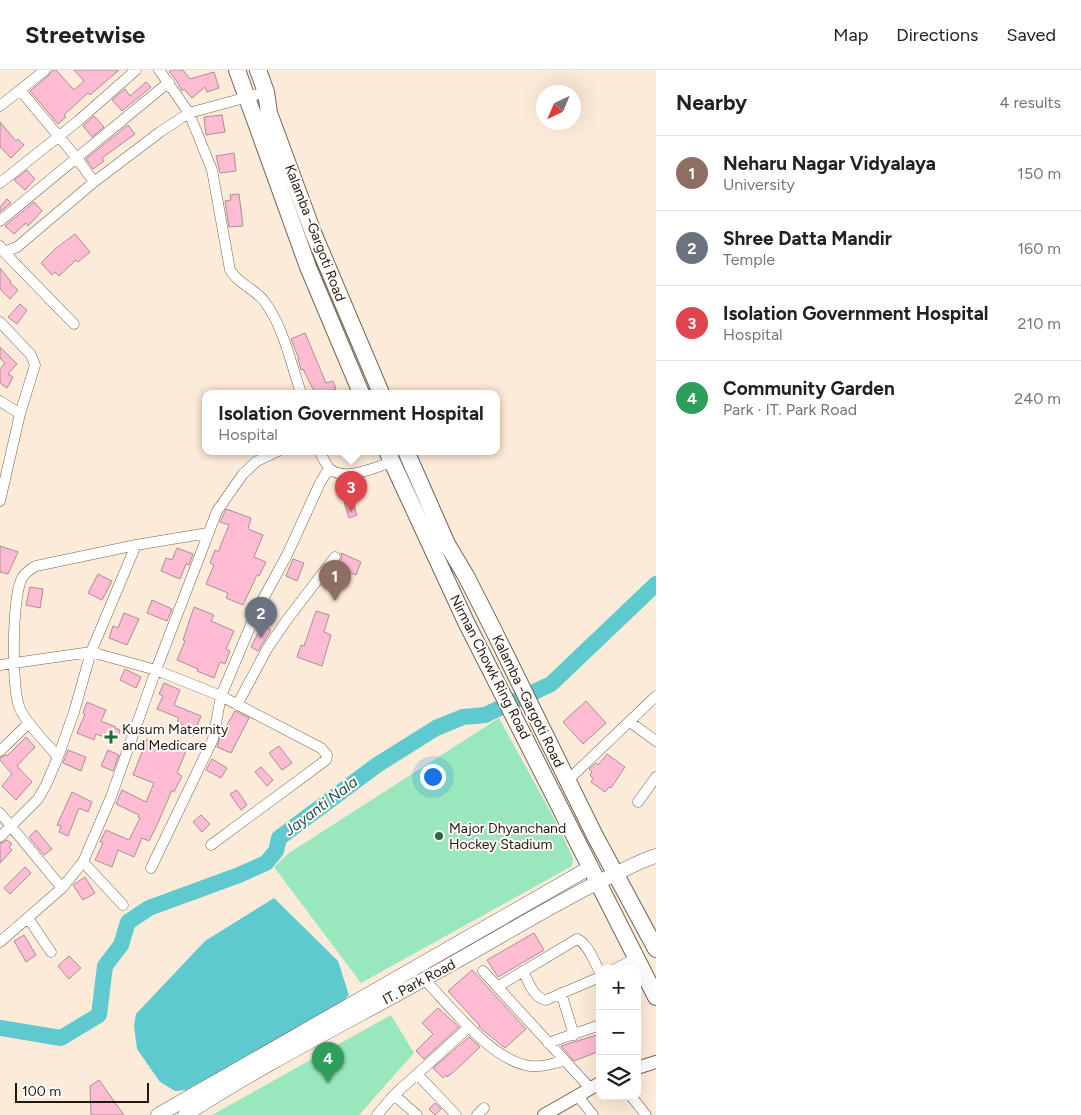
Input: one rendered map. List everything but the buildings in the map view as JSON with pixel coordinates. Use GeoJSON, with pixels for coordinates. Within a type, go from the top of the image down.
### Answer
{"type":"FeatureCollection","features":[{"type":"Feature","properties":{"kind":"main road"},"geometry":{"type":"LineString","coordinates":[[237,70],[308,267],[360,390]]}},
{"type":"Feature","properties":{"kind":"main road","name":"Kalamba -Gargoti Road"},"geometry":{"type":"LineString","coordinates":[[258,70],[266,92],[269,113],[314,235],[380,390]]}},
{"type":"Feature","properties":{"kind":"main road","name":"Kalamba -Gargoti Road"},"geometry":{"type":"LineString","coordinates":[[408,455],[447,544],[466,576],[567,781],[656,949]]}},
{"type":"Feature","properties":{"kind":"main road","name":"Nirman Chowk Ring Road"},"geometry":{"type":"LineString","coordinates":[[389,456],[466,622],[656,997]]}},
{"type":"Feature","properties":{"kind":"main road","name":"IT. Park Road"},"geometry":{"type":"LineString","coordinates":[[158,1115],[594,875],[615,874],[656,856]]}},
{"type":"Feature","properties":{"kind":"main road","name":"IT. Park Road"},"geometry":{"type":"LineString","coordinates":[[185,1115],[226,1089],[424,979],[594,875]]}},
{"type":"Feature","properties":{"kind":"street"},"geometry":{"type":"LineString","coordinates":[[0,106],[45,70]]}},
{"type":"Feature","properties":{"kind":"street"},"geometry":{"type":"LineString","coordinates":[[0,182],[78,121],[136,70]]}},
{"type":"Feature","properties":{"kind":"street"},"geometry":{"type":"LineString","coordinates":[[159,70],[189,113],[212,170],[230,270],[233,276],[262,298],[270,310],[278,326],[300,390]]}},
{"type":"Feature","properties":{"kind":"street"},"geometry":{"type":"LineString","coordinates":[[0,221],[169,82]]}},
{"type":"Feature","properties":{"kind":"street"},"geometry":{"type":"LineString","coordinates":[[20,90],[76,157],[94,182]]}},
{"type":"Feature","properties":{"kind":"street"},"geometry":{"type":"LineString","coordinates":[[2,249],[17,247],[94,182],[160,132],[189,113],[266,92]]}},
{"type":"Feature","properties":{"kind":"street"},"geometry":{"type":"LineString","coordinates":[[2,249],[74,324]]}},
{"type":"Feature","properties":{"kind":"street"},"geometry":{"type":"LineString","coordinates":[[0,322],[25,347],[35,365],[20,414],[0,501]]}},
{"type":"Feature","properties":{"kind":"street"},"geometry":{"type":"LineString","coordinates":[[0,401],[20,414]]}},
{"type":"Feature","properties":{"kind":"street"},"geometry":{"type":"LineString","coordinates":[[0,942],[62,888],[83,862],[111,797],[156,670],[217,511],[243,474],[257,461],[270,455]]}},
{"type":"Feature","properties":{"kind":"street"},"geometry":{"type":"LineString","coordinates":[[321,455],[329,468],[345,474],[354,474],[389,456]]}},
{"type":"Feature","properties":{"kind":"street"},"geometry":{"type":"LineString","coordinates":[[151,868],[213,739],[220,696],[258,608],[287,555],[329,468]]}},
{"type":"Feature","properties":{"kind":"street"},"geometry":{"type":"LineString","coordinates":[[58,757],[29,723],[19,708],[13,662],[15,616],[21,580],[27,570],[36,566],[136,545],[208,533]]}},
{"type":"Feature","properties":{"kind":"street"},"geometry":{"type":"LineString","coordinates":[[0,837],[38,799],[58,757],[74,712],[90,652],[136,545]]}},
{"type":"Feature","properties":{"kind":"street"},"geometry":{"type":"LineString","coordinates":[[237,705],[266,649],[335,557]]}},
{"type":"Feature","properties":{"kind":"street"},"geometry":{"type":"LineString","coordinates":[[0,665],[90,652],[156,670],[220,696],[321,748],[327,755],[326,760],[211,845]]}},
{"type":"Feature","properties":{"kind":"street"},"geometry":{"type":"LineString","coordinates":[[567,781],[656,696]]}},
{"type":"Feature","properties":{"kind":"street"},"geometry":{"type":"LineString","coordinates":[[630,722],[656,741]]}},
{"type":"Feature","properties":{"kind":"street"},"geometry":{"type":"LineString","coordinates":[[0,751],[29,723]]}},
{"type":"Feature","properties":{"kind":"street"},"geometry":{"type":"LineString","coordinates":[[638,802],[656,777]]}},
{"type":"Feature","properties":{"kind":"street"},"geometry":{"type":"LineString","coordinates":[[0,813],[62,888]]}},
{"type":"Feature","properties":{"kind":"street"},"geometry":{"type":"LineString","coordinates":[[83,862],[123,905]]}},
{"type":"Feature","properties":{"kind":"street"},"geometry":{"type":"LineString","coordinates":[[28,918],[52,952]]}},
{"type":"Feature","properties":{"kind":"street"},"geometry":{"type":"LineString","coordinates":[[497,987],[576,939],[581,940],[596,965]]}},
{"type":"Feature","properties":{"kind":"street"},"geometry":{"type":"LineString","coordinates":[[623,965],[636,958]]}},
{"type":"Feature","properties":{"kind":"street"},"geometry":{"type":"LineString","coordinates":[[483,971],[564,1061],[595,1085],[544,1115]]}},
{"type":"Feature","properties":{"kind":"street"},"geometry":{"type":"LineString","coordinates":[[523,971],[536,996],[541,1000],[546,1000],[596,979]]}},
{"type":"Feature","properties":{"kind":"street"},"geometry":{"type":"LineString","coordinates":[[424,979],[469,1027],[500,1055],[511,1061],[529,1066],[542,1066],[564,1061]]}},
{"type":"Feature","properties":{"kind":"street"},"geometry":{"type":"LineString","coordinates":[[561,993],[574,1035]]}},
{"type":"Feature","properties":{"kind":"street"},"geometry":{"type":"LineString","coordinates":[[377,1115],[394,1095],[469,1027]]}},
{"type":"Feature","properties":{"kind":"street"},"geometry":{"type":"LineString","coordinates":[[548,1043],[596,1027]]}},
{"type":"Feature","properties":{"kind":"street"},"geometry":{"type":"LineString","coordinates":[[641,1067],[656,1062]]}},
{"type":"Feature","properties":{"kind":"street"},"geometry":{"type":"LineString","coordinates":[[418,1075],[456,1115]]}},
{"type":"Feature","properties":{"kind":"street"},"geometry":{"type":"LineString","coordinates":[[394,1095],[417,1115]]}},
{"type":"Feature","properties":{"kind":"street"},"geometry":{"type":"LineString","coordinates":[[577,1095],[593,1115]]}},
{"type":"Feature","properties":{"kind":"street"},"geometry":{"type":"LineString","coordinates":[[634,1100],[646,1115]]}},
{"type":"Feature","properties":{"kind":"green space","name":"Major Dhyanchand Hockey Stadium"},"geometry":{"type":"Polygon","coordinates":[[[499,718],[555,820],[573,858],[572,866],[361,983],[274,867],[289,853],[499,718]]]}},
{"type":"Feature","properties":{"kind":"green space"},"geometry":{"type":"Polygon","coordinates":[[[391,1015],[414,1053],[359,1115],[212,1115],[391,1015]]]}},
{"type":"Feature","properties":{"kind":"water"},"geometry":{"type":"Polygon","coordinates":[[[274,898],[338,961],[349,995],[337,1007],[186,1090],[175,1091],[160,1082],[137,1049],[134,1026],[136,1014],[205,941],[274,898]]]}},
{"type":"Feature","properties":{"kind":"waterway","name":"Jayanti Nala"},"geometry":{"type":"LineString","coordinates":[[0,1028],[61,1038],[99,1015],[105,966],[121,945],[128,922],[149,908],[239,875],[266,863],[276,851],[279,838],[377,765],[436,728],[463,717],[485,715],[551,684],[656,584]]}},
{"type":"Feature","properties":{"kind":"place","name":"Isolation Government Hospital"},"geometry":{"type":"Point","coordinates":[351,512]}},
{"type":"Feature","properties":{"kind":"place","name":"Neharu Nagar Vidyalaya"},"geometry":{"type":"Point","coordinates":[335,601]}},
{"type":"Feature","properties":{"kind":"place","name":"Shree Datta Mandir"},"geometry":{"type":"Point","coordinates":[261,638]}},
{"type":"Feature","properties":{"kind":"place","name":"Kusum Maternity and Medicare"},"geometry":{"type":"Point","coordinates":[111,737]}},
{"type":"Feature","properties":{"kind":"place","name":"Major Dhyanchand Hockey Stadium"},"geometry":{"type":"Point","coordinates":[439,836]}},
{"type":"Feature","properties":{"kind":"place","name":"Community Garden"},"geometry":{"type":"Point","coordinates":[328,1083]}}]}
